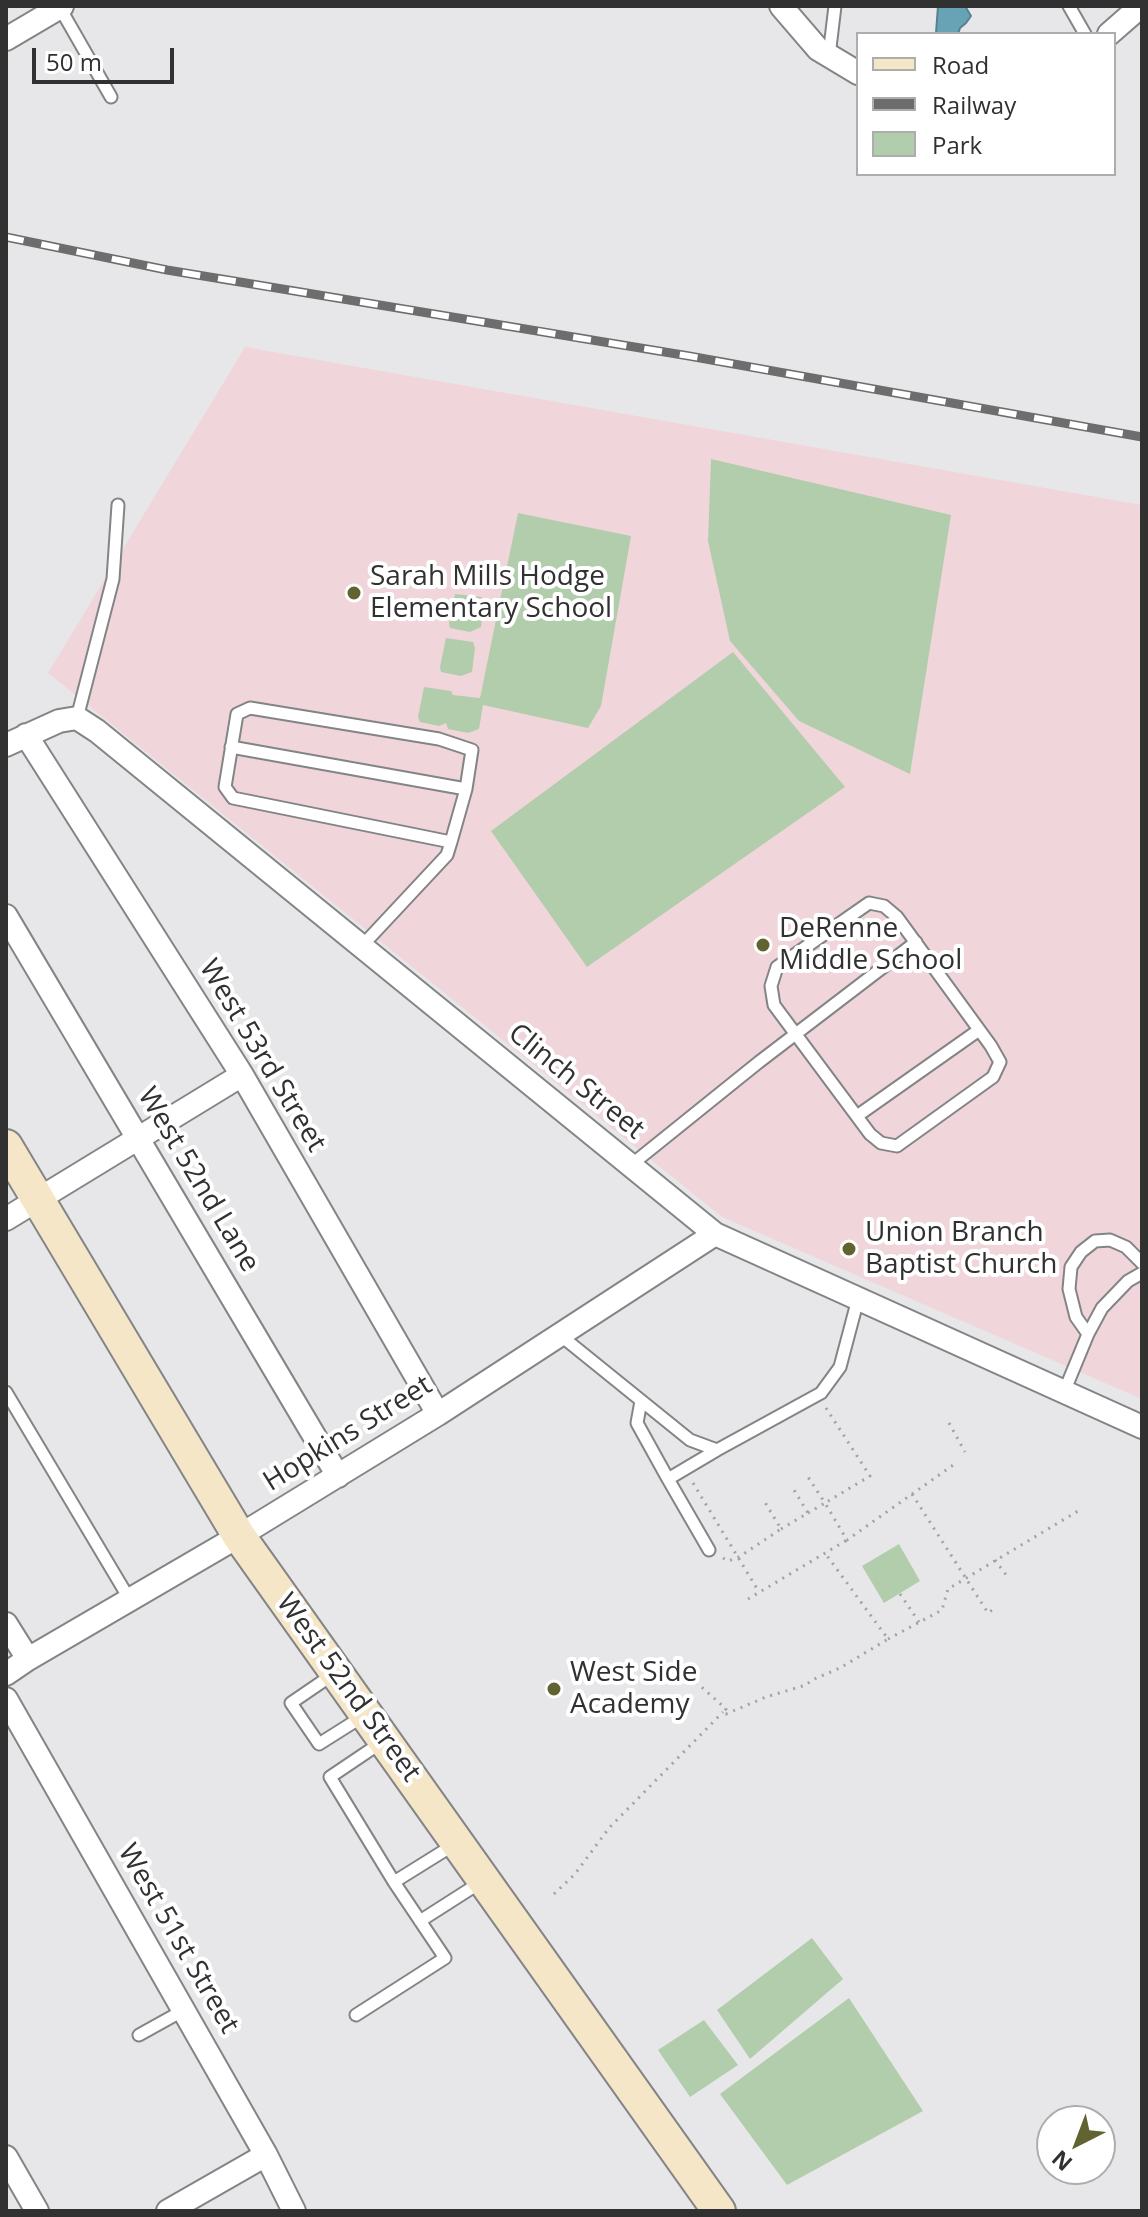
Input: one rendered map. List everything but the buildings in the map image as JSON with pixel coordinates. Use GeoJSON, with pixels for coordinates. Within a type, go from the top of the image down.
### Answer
{"type":"FeatureCollection","features":[{"type":"Feature","properties":{"kind":"main road","name":"West 52nd Street"},"geometry":{"type":"LineString","coordinates":[[6,1146],[239,1536],[719,2211]]}},
{"type":"Feature","properties":{"kind":"street"},"geometry":{"type":"LineString","coordinates":[[781,6],[818,49],[856,72]]}},
{"type":"Feature","properties":{"kind":"street"},"geometry":{"type":"LineString","coordinates":[[1111,32],[1141,6]]}},
{"type":"Feature","properties":{"kind":"street"},"geometry":{"type":"LineString","coordinates":[[6,39],[61,7]]}},
{"type":"Feature","properties":{"kind":"street"},"geometry":{"type":"LineString","coordinates":[[16,740],[59,721],[77,718]]}},
{"type":"Feature","properties":{"kind":"street","name":"Clinch Street"},"geometry":{"type":"LineString","coordinates":[[77,718],[97,731],[715,1234],[1142,1427]]}},
{"type":"Feature","properties":{"kind":"street","name":"West 53rd Street"},"geometry":{"type":"LineString","coordinates":[[16,740],[242,1075],[438,1414]]}},
{"type":"Feature","properties":{"kind":"street","name":"West 52nd Lane"},"geometry":{"type":"LineString","coordinates":[[6,916],[338,1476]]}},
{"type":"Feature","properties":{"kind":"street"},"geometry":{"type":"LineString","coordinates":[[6,1219],[242,1075]]}},
{"type":"Feature","properties":{"kind":"street","name":"Hopkins Street"},"geometry":{"type":"LineString","coordinates":[[6,1674],[438,1414],[715,1234]]}},
{"type":"Feature","properties":{"kind":"street"},"geometry":{"type":"LineString","coordinates":[[6,1624],[28,1659]]}},
{"type":"Feature","properties":{"kind":"street","name":"West 51st Street"},"geometry":{"type":"LineString","coordinates":[[6,1699],[266,2155],[294,2211]]}},
{"type":"Feature","properties":{"kind":"street"},"geometry":{"type":"LineString","coordinates":[[168,2211],[266,2155]]}},
{"type":"Feature","properties":{"kind":"street"},"geometry":{"type":"LineString","coordinates":[[6,2157],[37,2211]]}},
{"type":"Feature","properties":{"kind":"lane"},"geometry":{"type":"LineString","coordinates":[[829,56],[835,6]]}},
{"type":"Feature","properties":{"kind":"lane"},"geometry":{"type":"LineString","coordinates":[[1069,6],[1084,32]]}},
{"type":"Feature","properties":{"kind":"lane"},"geometry":{"type":"LineString","coordinates":[[61,7],[111,97]]}},
{"type":"Feature","properties":{"kind":"lane"},"geometry":{"type":"LineString","coordinates":[[77,718],[113,579],[118,505]]}},
{"type":"Feature","properties":{"kind":"lane"},"geometry":{"type":"LineString","coordinates":[[361,947],[447,855],[451,842],[466,789],[472,750],[439,739],[250,708],[237,714],[225,787],[233,798],[451,842]]}},
{"type":"Feature","properties":{"kind":"lane"},"geometry":{"type":"LineString","coordinates":[[231,747],[466,789]]}},
{"type":"Feature","properties":{"kind":"lane"},"geometry":{"type":"LineString","coordinates":[[869,903],[884,906],[897,917],[979,1030],[1000,1062],[993,1077],[897,1146],[881,1143],[870,1134],[774,1005],[771,986],[777,967],[869,903]]}},
{"type":"Feature","properties":{"kind":"lane"},"geometry":{"type":"LineString","coordinates":[[631,1165],[916,942]]}},
{"type":"Feature","properties":{"kind":"lane"},"geometry":{"type":"LineString","coordinates":[[857,1116],[979,1030]]}},
{"type":"Feature","properties":{"kind":"lane"},"geometry":{"type":"LineString","coordinates":[[1088,1334],[1076,1317],[1069,1289],[1071,1267],[1081,1252],[1095,1241],[1110,1240],[1126,1247],[1142,1263]]}},
{"type":"Feature","properties":{"kind":"lane"},"geometry":{"type":"LineString","coordinates":[[1064,1392],[1102,1308],[1128,1281],[1142,1273]]}},
{"type":"Feature","properties":{"kind":"lane"},"geometry":{"type":"LineString","coordinates":[[668,1479],[818,1395],[840,1367],[858,1299]]}},
{"type":"Feature","properties":{"kind":"lane"},"geometry":{"type":"LineString","coordinates":[[560,1335],[690,1440],[717,1450]]}},
{"type":"Feature","properties":{"kind":"lane"},"geometry":{"type":"LineString","coordinates":[[6,1392],[130,1600]]}},
{"type":"Feature","properties":{"kind":"lane"},"geometry":{"type":"LineString","coordinates":[[641,1401],[637,1423],[709,1550]]}},
{"type":"Feature","properties":{"kind":"lane"},"geometry":{"type":"LineString","coordinates":[[336,1672],[291,1703],[319,1744],[376,1727]]}},
{"type":"Feature","properties":{"kind":"lane"},"geometry":{"type":"LineString","coordinates":[[356,2015],[445,1958],[330,1777],[376,1727]]}},
{"type":"Feature","properties":{"kind":"lane"},"geometry":{"type":"LineString","coordinates":[[394,1882],[458,1842]]}},
{"type":"Feature","properties":{"kind":"lane"},"geometry":{"type":"LineString","coordinates":[[420,1921],[485,1879]]}},
{"type":"Feature","properties":{"kind":"lane"},"geometry":{"type":"LineString","coordinates":[[139,2035],[184,2010]]}},
{"type":"Feature","properties":{"kind":"path"},"geometry":{"type":"LineString","coordinates":[[709,1550],[728,1561],[739,1557],[870,1476],[818,1395]]}},
{"type":"Feature","properties":{"kind":"path"},"geometry":{"type":"LineString","coordinates":[[949,1423],[965,1452]]}},
{"type":"Feature","properties":{"kind":"path"},"geometry":{"type":"LineString","coordinates":[[748,1599],[847,1540],[956,1463]]}},
{"type":"Feature","properties":{"kind":"path"},"geometry":{"type":"LineString","coordinates":[[684,1470],[759,1592]]}},
{"type":"Feature","properties":{"kind":"path"},"geometry":{"type":"LineString","coordinates":[[808,1477],[847,1540]]}},
{"type":"Feature","properties":{"kind":"path"},"geometry":{"type":"LineString","coordinates":[[794,1490],[808,1513]]}},
{"type":"Feature","properties":{"kind":"path"},"geometry":{"type":"LineString","coordinates":[[912,1494],[988,1613],[995,1608]]}},
{"type":"Feature","properties":{"kind":"path"},"geometry":{"type":"LineString","coordinates":[[763,1499],[781,1529]]}},
{"type":"Feature","properties":{"kind":"path"},"geometry":{"type":"LineString","coordinates":[[723,1712],[726,1714],[806,1685],[840,1668],[942,1610],[948,1589],[1078,1511]]}},
{"type":"Feature","properties":{"kind":"path"},"geometry":{"type":"LineString","coordinates":[[825,1553],[888,1639]]}},
{"type":"Feature","properties":{"kind":"path"},"geometry":{"type":"LineString","coordinates":[[995,1559],[1007,1576]]}},
{"type":"Feature","properties":{"kind":"path"},"geometry":{"type":"LineString","coordinates":[[900,1594],[919,1622]]}},
{"type":"Feature","properties":{"kind":"path"},"geometry":{"type":"LineString","coordinates":[[554,1894],[575,1874],[609,1828],[726,1709],[696,1682]]}},
{"type":"Feature","properties":{"kind":"shaded area","name":"DeRenne Middle School"},"geometry":{"type":"Polygon","coordinates":[[[245,347],[1142,505],[1142,1399],[722,1217],[48,673],[245,347]]]}},
{"type":"Feature","properties":{"kind":"green space"},"geometry":{"type":"Polygon","coordinates":[[[711,459],[951,515],[910,774],[799,721],[730,641],[708,541],[711,459]]]}},
{"type":"Feature","properties":{"kind":"green space"},"geometry":{"type":"Polygon","coordinates":[[[518,513],[631,536],[601,706],[588,728],[483,705],[479,729],[468,733],[448,729],[446,723],[439,726],[420,722],[418,717],[424,687],[480,698],[518,513]]]}},
{"type":"Feature","properties":{"kind":"green space"},"geometry":{"type":"Polygon","coordinates":[[[455,594],[482,597],[481,627],[470,632],[450,628],[455,594]]]}},
{"type":"Feature","properties":{"kind":"green space"},"geometry":{"type":"Polygon","coordinates":[[[446,638],[473,642],[472,672],[461,676],[441,672],[446,638]]]}},
{"type":"Feature","properties":{"kind":"green space"},"geometry":{"type":"Polygon","coordinates":[[[733,652],[845,787],[587,967],[491,831],[733,652]]]}},
{"type":"Feature","properties":{"kind":"green space"},"geometry":{"type":"Polygon","coordinates":[[[899,1544],[920,1581],[884,1603],[862,1566],[899,1544]]]}},
{"type":"Feature","properties":{"kind":"green space"},"geometry":{"type":"Polygon","coordinates":[[[812,1938],[843,1979],[750,2059],[717,2010],[812,1938]]]}},
{"type":"Feature","properties":{"kind":"green space"},"geometry":{"type":"Polygon","coordinates":[[[849,1998],[923,2111],[787,2185],[720,2094],[849,1998]]]}},
{"type":"Feature","properties":{"kind":"green space"},"geometry":{"type":"Polygon","coordinates":[[[704,2020],[738,2065],[690,2097],[658,2050],[704,2020]]]}},
{"type":"Feature","properties":{"kind":"water"},"geometry":{"type":"Polygon","coordinates":[[[938,6],[965,6],[971,16],[959,32],[936,32],[938,6]]]}},
{"type":"Feature","properties":{"kind":"railway"},"geometry":{"type":"LineString","coordinates":[[6,237],[167,270],[689,356],[1142,437]]}},
{"type":"Feature","properties":{"kind":"place","name":"Sarah Mills Hodge Elementary School"},"geometry":{"type":"Point","coordinates":[354,593]}},
{"type":"Feature","properties":{"kind":"place","name":"DeRenne Middle School"},"geometry":{"type":"Point","coordinates":[763,945]}},
{"type":"Feature","properties":{"kind":"place","name":"Union Branch Baptist Church"},"geometry":{"type":"Point","coordinates":[849,1249]}},
{"type":"Feature","properties":{"kind":"place","name":"West Side Academy"},"geometry":{"type":"Point","coordinates":[554,1689]}}]}
